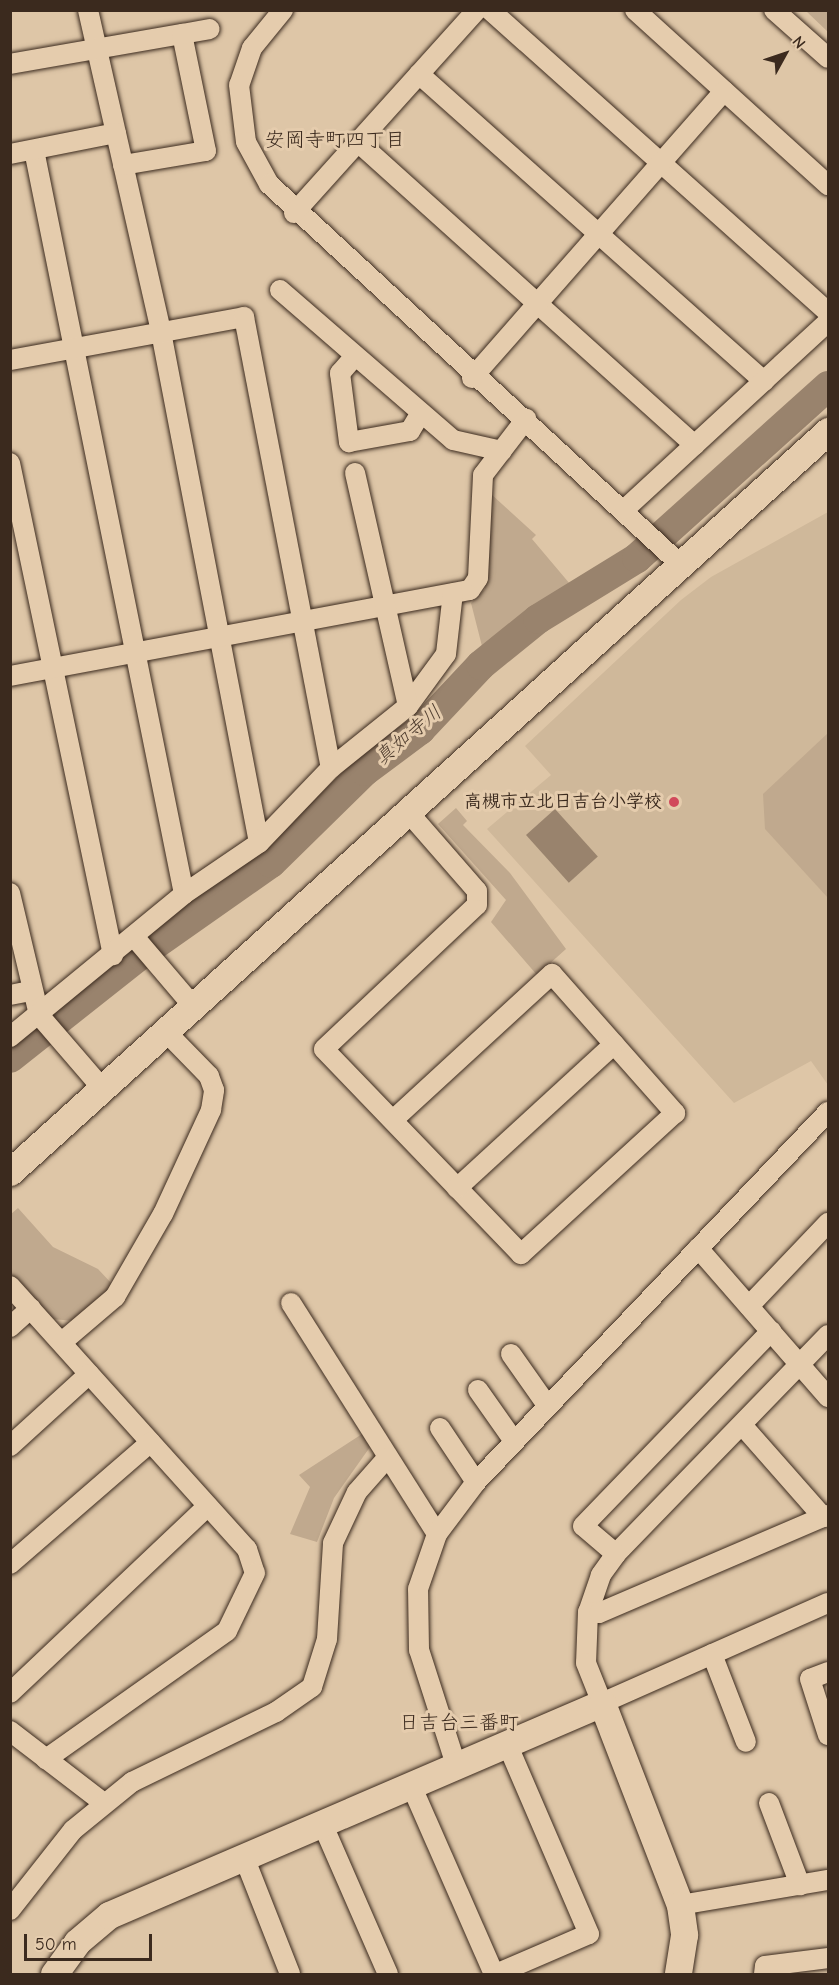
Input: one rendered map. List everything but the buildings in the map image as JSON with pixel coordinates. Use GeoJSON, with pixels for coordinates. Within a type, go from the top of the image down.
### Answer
{"type":"FeatureCollection","features":[{"type":"Feature","properties":{"kind":"street"},"geometry":{"type":"LineString","coordinates":[[88,10],[161,332],[217,636],[259,843]]}},
{"type":"Feature","properties":{"kind":"street"},"geometry":{"type":"LineString","coordinates":[[283,10],[248,56],[238,103],[258,166],[294,213],[472,378],[526,419],[625,509],[681,565]]}},
{"type":"Feature","properties":{"kind":"street"},"geometry":{"type":"LineString","coordinates":[[294,213],[477,10]]}},
{"type":"Feature","properties":{"kind":"street"},"geometry":{"type":"LineString","coordinates":[[490,10],[828,312]]}},
{"type":"Feature","properties":{"kind":"street"},"geometry":{"type":"LineString","coordinates":[[635,10],[828,185]]}},
{"type":"Feature","properties":{"kind":"street"},"geometry":{"type":"LineString","coordinates":[[774,10],[828,58]]}},
{"type":"Feature","properties":{"kind":"street"},"geometry":{"type":"LineString","coordinates":[[10,64],[95,46],[210,29]]}},
{"type":"Feature","properties":{"kind":"street"},"geometry":{"type":"LineString","coordinates":[[123,165],[206,151],[182,34]]}},
{"type":"Feature","properties":{"kind":"street"},"geometry":{"type":"LineString","coordinates":[[419,74],[764,381]]}},
{"type":"Feature","properties":{"kind":"street"},"geometry":{"type":"LineString","coordinates":[[472,378],[724,91]]}},
{"type":"Feature","properties":{"kind":"street"},"geometry":{"type":"LineString","coordinates":[[10,154],[116,133]]}},
{"type":"Feature","properties":{"kind":"street"},"geometry":{"type":"LineString","coordinates":[[358,142],[695,445]]}},
{"type":"Feature","properties":{"kind":"street"},"geometry":{"type":"LineString","coordinates":[[34,150],[184,894]]}},
{"type":"Feature","properties":{"kind":"street"},"geometry":{"type":"LineString","coordinates":[[280,290],[453,440],[502,451]]}},
{"type":"Feature","properties":{"kind":"street"},"geometry":{"type":"LineString","coordinates":[[10,360],[243,316],[299,619],[331,768]]}},
{"type":"Feature","properties":{"kind":"street"},"geometry":{"type":"LineString","coordinates":[[625,509],[828,322]]}},
{"type":"Feature","properties":{"kind":"street"},"geometry":{"type":"LineString","coordinates":[[355,357],[340,373],[350,442],[410,431],[421,413]]}},
{"type":"Feature","properties":{"kind":"street"},"geometry":{"type":"LineString","coordinates":[[10,676],[299,619],[470,590],[478,578],[483,475],[526,419]]}},
{"type":"Feature","properties":{"kind":"street"},"geometry":{"type":"LineString","coordinates":[[10,1172],[102,1088],[167,1033],[193,1006],[409,813],[828,431]]}},
{"type":"Feature","properties":{"kind":"street"},"geometry":{"type":"LineString","coordinates":[[10,463],[114,955]]}},
{"type":"Feature","properties":{"kind":"street"},"geometry":{"type":"LineString","coordinates":[[355,473],[381,605],[408,706]]}},
{"type":"Feature","properties":{"kind":"street"},"geometry":{"type":"LineString","coordinates":[[10,1037],[136,939],[184,894],[259,843],[331,768],[408,706],[446,654],[453,592]]}},
{"type":"Feature","properties":{"kind":"street"},"geometry":{"type":"LineString","coordinates":[[393,1120],[552,974],[675,1113],[521,1254],[324,1049],[477,905],[477,891],[409,813]]}},
{"type":"Feature","properties":{"kind":"street"},"geometry":{"type":"LineString","coordinates":[[10,893],[30,991],[39,1015],[102,1088]]}},
{"type":"Feature","properties":{"kind":"street"},"geometry":{"type":"LineString","coordinates":[[136,939],[193,1006]]}},
{"type":"Feature","properties":{"kind":"street"},"geometry":{"type":"LineString","coordinates":[[10,995],[30,991]]}},
{"type":"Feature","properties":{"kind":"street"},"geometry":{"type":"LineString","coordinates":[[62,1342],[115,1297],[163,1214],[211,1110],[214,1090],[209,1076],[167,1033]]}},
{"type":"Feature","properties":{"kind":"street"},"geometry":{"type":"LineString","coordinates":[[457,1188],[614,1044]]}},
{"type":"Feature","properties":{"kind":"street"},"geometry":{"type":"LineString","coordinates":[[456,1765],[419,1650],[418,1589],[436,1534],[476,1482],[513,1441],[828,1112]]}},
{"type":"Feature","properties":{"kind":"street"},"geometry":{"type":"LineString","coordinates":[[749,1306],[828,1223]]}},
{"type":"Feature","properties":{"kind":"street"},"geometry":{"type":"LineString","coordinates":[[698,1248],[828,1397]]}},
{"type":"Feature","properties":{"kind":"street"},"geometry":{"type":"LineString","coordinates":[[10,1286],[208,1506],[253,1560],[252,1588],[241,1611],[227,1631],[46,1759]]}},
{"type":"Feature","properties":{"kind":"street"},"geometry":{"type":"LineString","coordinates":[[291,1303],[436,1534]]}},
{"type":"Feature","properties":{"kind":"street"},"geometry":{"type":"LineString","coordinates":[[10,1328],[31,1308]]}},
{"type":"Feature","properties":{"kind":"street"},"geometry":{"type":"LineString","coordinates":[[616,1554],[583,1526],[771,1332]]}},
{"type":"Feature","properties":{"kind":"street"},"geometry":{"type":"LineString","coordinates":[[678,1974],[684,1935],[680,1905],[586,1663],[588,1612],[601,1575],[616,1554],[828,1335]]}},
{"type":"Feature","properties":{"kind":"street"},"geometry":{"type":"LineString","coordinates":[[511,1354],[547,1405]]}},
{"type":"Feature","properties":{"kind":"street"},"geometry":{"type":"LineString","coordinates":[[10,1446],[89,1374]]}},
{"type":"Feature","properties":{"kind":"street"},"geometry":{"type":"LineString","coordinates":[[478,1390],[513,1441]]}},
{"type":"Feature","properties":{"kind":"street"},"geometry":{"type":"LineString","coordinates":[[588,1612],[599,1613],[826,1516],[742,1425]]}},
{"type":"Feature","properties":{"kind":"street"},"geometry":{"type":"LineString","coordinates":[[440,1428],[476,1482]]}},
{"type":"Feature","properties":{"kind":"street"},"geometry":{"type":"LineString","coordinates":[[10,1564],[151,1442]]}},
{"type":"Feature","properties":{"kind":"street"},"geometry":{"type":"LineString","coordinates":[[10,1910],[73,1830],[132,1782],[276,1712],[312,1687],[327,1639],[333,1543],[357,1492],[387,1458]]}},
{"type":"Feature","properties":{"kind":"street"},"geometry":{"type":"LineString","coordinates":[[10,1693],[208,1506]]}},
{"type":"Feature","properties":{"kind":"street"},"geometry":{"type":"LineString","coordinates":[[54,1974],[77,1942],[109,1915],[828,1603]]}},
{"type":"Feature","properties":{"kind":"street"},"geometry":{"type":"LineString","coordinates":[[712,1654],[746,1742]]}},
{"type":"Feature","properties":{"kind":"street"},"geometry":{"type":"LineString","coordinates":[[828,1671],[810,1679],[828,1735]]}},
{"type":"Feature","properties":{"kind":"street"},"geometry":{"type":"LineString","coordinates":[[12,1737],[46,1759],[104,1803]]}},
{"type":"Feature","properties":{"kind":"street"},"geometry":{"type":"LineString","coordinates":[[411,1785],[495,1974],[589,1934],[507,1744]]}},
{"type":"Feature","properties":{"kind":"street"},"geometry":{"type":"LineString","coordinates":[[770,1803],[800,1885]]}},
{"type":"Feature","properties":{"kind":"street"},"geometry":{"type":"LineString","coordinates":[[322,1823],[388,1974]]}},
{"type":"Feature","properties":{"kind":"street"},"geometry":{"type":"LineString","coordinates":[[244,1857],[290,1974]]}},
{"type":"Feature","properties":{"kind":"street"},"geometry":{"type":"LineString","coordinates":[[680,1905],[828,1880]]}},
{"type":"Feature","properties":{"kind":"street"},"geometry":{"type":"LineString","coordinates":[[764,1974],[765,1966],[828,1958]]}},
{"type":"Feature","properties":{"kind":"shaded area"},"geometry":{"type":"Polygon","coordinates":[[[806,11],[828,11],[828,32],[806,11]]]}},
{"type":"Feature","properties":{"kind":"shaded area"},"geometry":{"type":"Polygon","coordinates":[[[491,494],[536,535],[532,539],[570,584],[484,654],[471,603],[485,589],[491,494]]]}},
{"type":"Feature","properties":{"kind":"shaded area","name":"高槻市立北日吉台小学校"},"geometry":{"type":"Polygon","coordinates":[[[828,512],[828,1085],[811,1061],[734,1103],[487,829],[551,775],[525,746],[681,600],[711,577],[828,512]]]}},
{"type":"Feature","properties":{"kind":"shaded area"},"geometry":{"type":"Polygon","coordinates":[[[828,733],[828,898],[765,829],[763,794],[828,733]]]}},
{"type":"Feature","properties":{"kind":"shaded area"},"geometry":{"type":"Polygon","coordinates":[[[456,808],[467,821],[463,825],[510,873],[566,949],[537,975],[491,922],[506,900],[438,824],[456,808]]]}},
{"type":"Feature","properties":{"kind":"shaded area"},"geometry":{"type":"Polygon","coordinates":[[[555,809],[598,857],[569,883],[526,835],[555,809]]]}},
{"type":"Feature","properties":{"kind":"shaded area"},"geometry":{"type":"Polygon","coordinates":[[[18,1208],[53,1247],[98,1269],[113,1285],[74,1321],[52,1319],[11,1274],[11,1214],[18,1208]]]}},
{"type":"Feature","properties":{"kind":"shaded area"},"geometry":{"type":"Polygon","coordinates":[[[362,1434],[370,1447],[334,1498],[317,1542],[290,1534],[310,1487],[299,1475],[362,1434]]]}},
{"type":"Feature","properties":{"kind":"waterway","name":"真如寺川"},"geometry":{"type":"LineString","coordinates":[[10,1058],[140,955],[271,863],[365,771],[420,730],[481,665],[538,619],[637,558],[828,386]]}},
{"type":"Feature","properties":{"kind":"place","name":"高槻市立北日吉台小学校"},"geometry":{"type":"Point","coordinates":[674,802]}},
{"type":"Feature","properties":{"kind":"district","name":"安岡寺町四丁目"},"geometry":{"type":"Point","coordinates":[335,139]}},
{"type":"Feature","properties":{"kind":"district","name":"日吉台三番町"},"geometry":{"type":"Point","coordinates":[459,1722]}}]}
